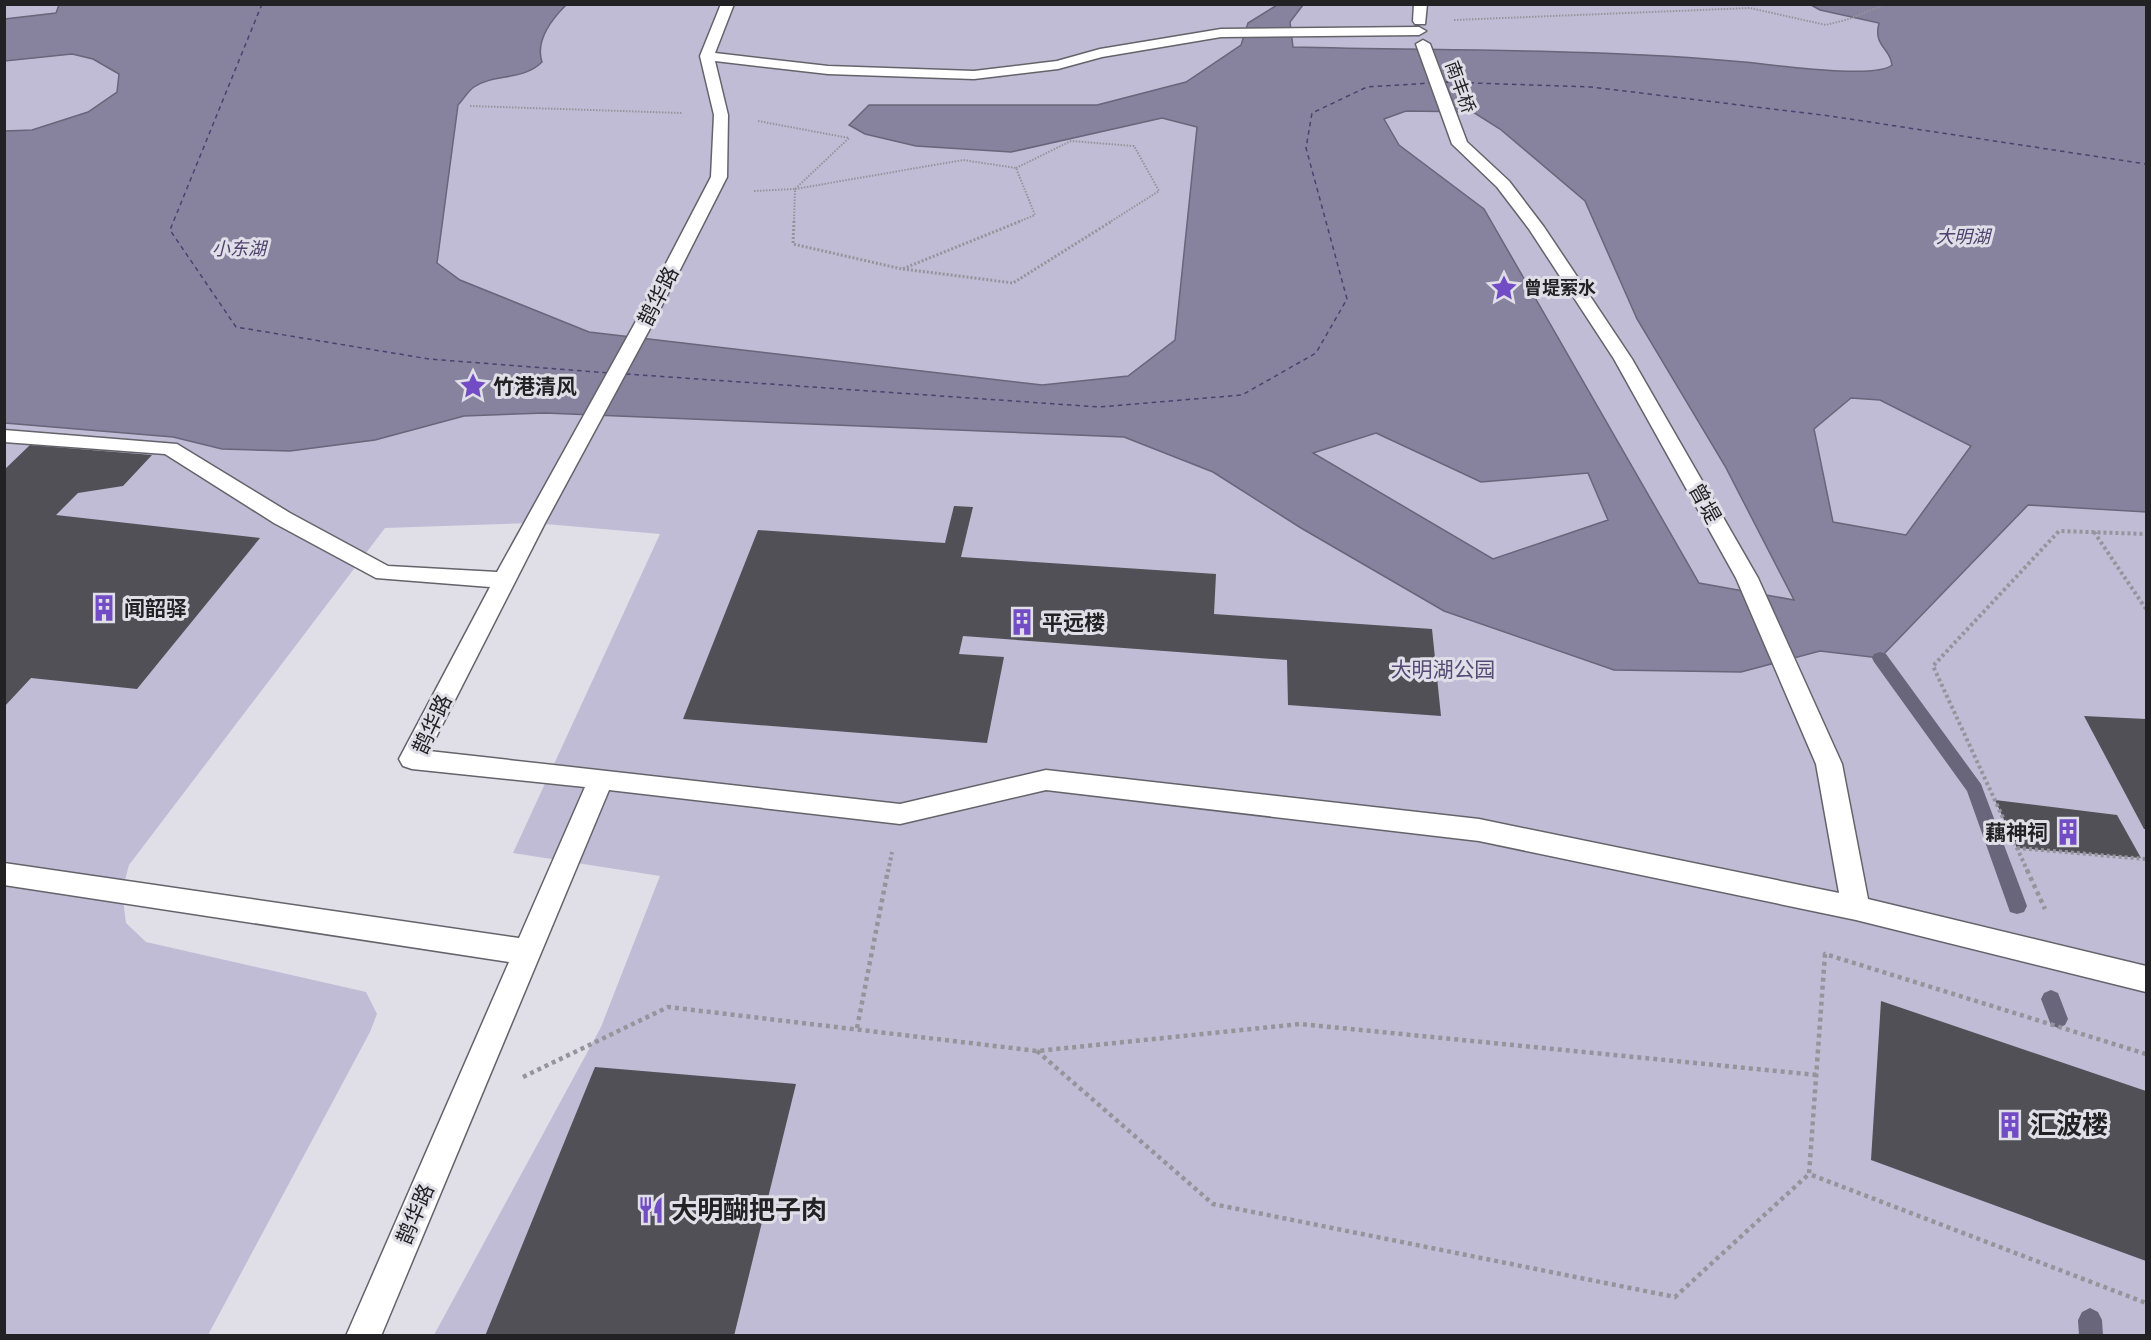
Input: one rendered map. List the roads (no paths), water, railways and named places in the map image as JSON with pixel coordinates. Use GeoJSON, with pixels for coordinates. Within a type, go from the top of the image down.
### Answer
{"type":"FeatureCollection","features":[{"type":"Feature","properties":{"kind":"lane"},"geometry":{"type":"LineString","coordinates":[[728,4],[707,56],[828,70],[975,75],[1058,65],[1100,53],[1221,33],[1421,32],[1421,4]]}},
{"type":"Feature","properties":{"kind":"lane","name":"南丰桥"},"geometry":{"type":"LineString","coordinates":[[1421,32],[1460,144]]}},
{"type":"Feature","properties":{"kind":"lane","name":"鹊华路"},"geometry":{"type":"LineString","coordinates":[[363,1335],[601,779],[412,759],[505,580],[645,323],[719,177],[721,115],[707,56]]}},
{"type":"Feature","properties":{"kind":"lane","name":"曾堤"},"geometry":{"type":"LineString","coordinates":[[1460,144],[1503,184],[1536,227],[1623,358],[1747,578],[1829,765],[1856,908]]}},
{"type":"Feature","properties":{"kind":"lane"},"geometry":{"type":"LineString","coordinates":[[4,436],[170,448],[282,518],[384,573],[505,580]]}},
{"type":"Feature","properties":{"kind":"lane"},"geometry":{"type":"LineString","coordinates":[[601,779],[900,814],[1046,780],[1479,830],[1856,908],[2146,979]]}},
{"type":"Feature","properties":{"kind":"lane"},"geometry":{"type":"LineString","coordinates":[[4,874],[527,952]]}},
{"type":"Feature","properties":{"kind":"water","name":"大明湖"},"geometry":{"type":"Polygon","coordinates":[[[59,5],[566,5],[546,31],[541,46],[542,62],[518,75],[482,83],[472,89],[458,105],[437,263],[460,280],[589,332],[1042,385],[1128,376],[1175,340],[1197,127],[1162,118],[1011,152],[916,146],[865,134],[849,125],[869,105],[1097,105],[1186,82],[1241,45],[1248,23],[1277,5],[1303,5],[1290,22],[1293,47],[1631,54],[1821,70],[1865,71],[1892,65],[1878,37],[1879,23],[1820,10],[1811,5],[2146,5],[2146,512],[2028,505],[1880,658],[1820,651],[1741,672],[1614,670],[1444,611],[1301,528],[1213,472],[1124,437],[545,413],[464,416],[375,440],[290,451],[222,449],[173,437],[5,423],[5,131],[32,130],[88,112],[117,92],[119,74],[93,59],[72,54],[5,61],[5,19],[56,13],[59,5]],[[1406,111],[1384,119],[1399,145],[1484,209],[1699,583],[1794,600],[1725,466],[1637,319],[1585,201],[1500,129],[1473,112],[1406,111]],[[1851,398],[1814,429],[1833,522],[1906,535],[1971,446],[1880,400],[1851,398]],[[1376,433],[1313,453],[1493,559],[1608,520],[1588,473],[1481,482],[1376,433]]]}},
{"type":"Feature","properties":{"kind":"waterway"},"geometry":{"type":"LineString","coordinates":[[1880,658],[1975,789],[2017,906]]}},
{"type":"Feature","properties":{"kind":"waterway"},"geometry":{"type":"LineString","coordinates":[[2051,999],[2058,1019]]}},
{"type":"Feature","properties":{"kind":"waterway"},"geometry":{"type":"LineString","coordinates":[[2090,1320],[2091,1336]]}},
{"type":"Feature","properties":{"kind":"place","name":"曾堤萦水"},"geometry":{"type":"Point","coordinates":[1504,288]}},
{"type":"Feature","properties":{"kind":"place","name":"竹港清风"},"geometry":{"type":"Point","coordinates":[473,386]}},
{"type":"Feature","properties":{"kind":"place","name":"闻韶驿"},"geometry":{"type":"Point","coordinates":[104,608]}},
{"type":"Feature","properties":{"kind":"place","name":"平远楼"},"geometry":{"type":"Point","coordinates":[1022,622]}},
{"type":"Feature","properties":{"kind":"place","name":"藕神祠"},"geometry":{"type":"Point","coordinates":[2068,832]}},
{"type":"Feature","properties":{"kind":"place","name":"汇波楼"},"geometry":{"type":"Point","coordinates":[2010,1125]}},
{"type":"Feature","properties":{"kind":"place","name":"大明醐把子肉"},"geometry":{"type":"Point","coordinates":[651,1210]}},
{"type":"Feature","properties":{"kind":"water label","name":"小东湖"},"geometry":{"type":"Point","coordinates":[239,249]}},
{"type":"Feature","properties":{"kind":"park label","name":"大明湖公园"},"geometry":{"type":"Point","coordinates":[1443,669]}}]}
